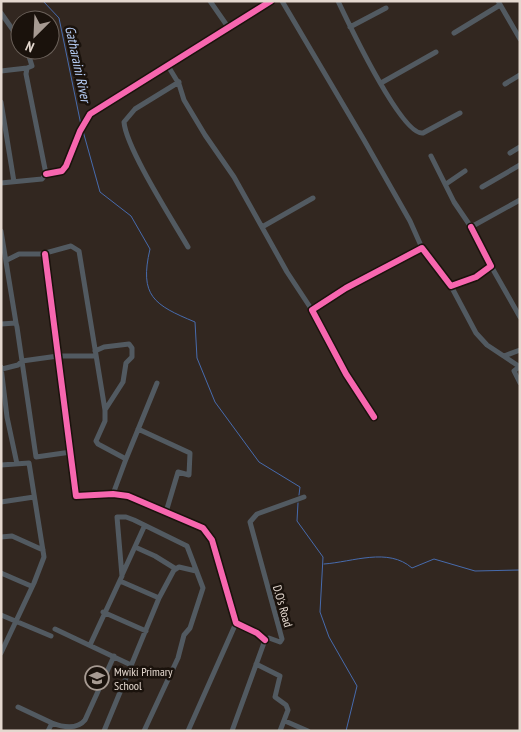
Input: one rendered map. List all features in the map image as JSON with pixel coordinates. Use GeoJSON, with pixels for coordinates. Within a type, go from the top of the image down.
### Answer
{"type":"FeatureCollection","features":[{"type":"Feature","properties":{"kind":"street"},"geometry":{"type":"LineString","coordinates":[[210,1],[228,26]]}},
{"type":"Feature","properties":{"kind":"street"},"geometry":{"type":"LineString","coordinates":[[1,183],[42,179],[46,174],[62,171],[90,114],[228,26],[271,1]]}},
{"type":"Feature","properties":{"kind":"street"},"geometry":{"type":"LineString","coordinates":[[282,1],[410,221],[422,248],[451,286],[476,333],[488,345],[520,367],[514,372],[520,383]]}},
{"type":"Feature","properties":{"kind":"street"},"geometry":{"type":"LineString","coordinates":[[338,1],[350,27],[404,122],[418,134],[426,132],[460,113]]}},
{"type":"Feature","properties":{"kind":"street"},"geometry":{"type":"LineString","coordinates":[[454,33],[499,3],[520,39]]}},
{"type":"Feature","properties":{"kind":"street"},"geometry":{"type":"LineString","coordinates":[[350,27],[386,8]]}},
{"type":"Feature","properties":{"kind":"street"},"geometry":{"type":"LineString","coordinates":[[1,13],[10,26]]}},
{"type":"Feature","properties":{"kind":"street"},"geometry":{"type":"LineString","coordinates":[[381,82],[436,52]]}},
{"type":"Feature","properties":{"kind":"street"},"geometry":{"type":"LineString","coordinates":[[2,69],[27,68],[32,66],[30,60]]}},
{"type":"Feature","properties":{"kind":"street"},"geometry":{"type":"LineString","coordinates":[[168,66],[179,82],[184,100],[234,177],[287,272],[312,310],[346,374],[374,417]]}},
{"type":"Feature","properties":{"kind":"street"},"geometry":{"type":"LineString","coordinates":[[27,68],[46,174]]}},
{"type":"Feature","properties":{"kind":"street"},"geometry":{"type":"LineString","coordinates":[[505,84],[520,74]]}},
{"type":"Feature","properties":{"kind":"street"},"geometry":{"type":"LineString","coordinates":[[179,82],[136,109],[124,122],[138,159],[188,247]]}},
{"type":"Feature","properties":{"kind":"street"},"geometry":{"type":"LineString","coordinates":[[1,102],[14,182]]}},
{"type":"Feature","properties":{"kind":"street"},"geometry":{"type":"LineString","coordinates":[[510,153],[520,147]]}},
{"type":"Feature","properties":{"kind":"street"},"geometry":{"type":"LineString","coordinates":[[431,156],[454,202],[471,226],[490,266],[520,317]]}},
{"type":"Feature","properties":{"kind":"street"},"geometry":{"type":"LineString","coordinates":[[482,187],[520,165]]}},
{"type":"Feature","properties":{"kind":"street"},"geometry":{"type":"LineString","coordinates":[[446,184],[465,171]]}},
{"type":"Feature","properties":{"kind":"street"},"geometry":{"type":"LineString","coordinates":[[262,227],[314,198]]}},
{"type":"Feature","properties":{"kind":"street"},"geometry":{"type":"LineString","coordinates":[[471,226],[520,200]]}},
{"type":"Feature","properties":{"kind":"street"},"geometry":{"type":"LineString","coordinates":[[1,231],[36,456],[71,452]]}},
{"type":"Feature","properties":{"kind":"street"},"geometry":{"type":"LineString","coordinates":[[7,260],[19,254],[45,254],[71,246],[79,251],[105,410],[105,420],[96,441],[98,444],[126,458]]}},
{"type":"Feature","properties":{"kind":"street"},"geometry":{"type":"LineString","coordinates":[[312,310],[346,288],[422,248]]}},
{"type":"Feature","properties":{"kind":"street"},"geometry":{"type":"LineString","coordinates":[[45,254],[76,496],[113,494],[128,496],[202,528],[212,540],[236,623],[188,731]]}},
{"type":"Feature","properties":{"kind":"street"},"geometry":{"type":"LineString","coordinates":[[451,286],[476,277],[490,266]]}},
{"type":"Feature","properties":{"kind":"street"},"geometry":{"type":"LineString","coordinates":[[1,324],[16,323]]}},
{"type":"Feature","properties":{"kind":"street"},"geometry":{"type":"LineString","coordinates":[[17,464],[7,417],[1,368],[18,365],[22,362],[58,356],[96,353],[104,347],[128,344],[132,351],[132,357],[126,363],[123,382],[105,410]]}},
{"type":"Feature","properties":{"kind":"street"},"geometry":{"type":"LineString","coordinates":[[504,356],[520,350]]}},
{"type":"Feature","properties":{"kind":"street"},"geometry":{"type":"LineString","coordinates":[[113,494],[157,383]]}},
{"type":"Feature","properties":{"kind":"street"},"geometry":{"type":"LineString","coordinates":[[138,429],[190,453],[188,475],[178,472],[166,512]]}},
{"type":"Feature","properties":{"kind":"street"},"geometry":{"type":"LineString","coordinates":[[1,465],[29,463],[43,550],[43,563],[1,653]]}},
{"type":"Feature","properties":{"kind":"street"},"geometry":{"type":"LineString","coordinates":[[1,502],[34,497]]}},
{"type":"Feature","properties":{"kind":"street","name":"D.O's Road"},"geometry":{"type":"LineString","coordinates":[[265,640],[269,638],[280,642],[282,639],[250,522],[257,514],[304,497]]}},
{"type":"Feature","properties":{"kind":"street"},"geometry":{"type":"LineString","coordinates":[[121,579],[117,517],[126,517],[187,546],[203,588],[190,628],[180,644],[178,658],[144,731]]}},
{"type":"Feature","properties":{"kind":"street"},"geometry":{"type":"LineString","coordinates":[[90,645],[103,612],[121,579],[144,527]]}},
{"type":"Feature","properties":{"kind":"street"},"geometry":{"type":"LineString","coordinates":[[1,537],[12,536],[43,550]]}},
{"type":"Feature","properties":{"kind":"street"},"geometry":{"type":"LineString","coordinates":[[135,547],[155,556],[176,569]]}},
{"type":"Feature","properties":{"kind":"street"},"geometry":{"type":"LineString","coordinates":[[104,731],[159,598],[176,569],[179,567],[196,571]]}},
{"type":"Feature","properties":{"kind":"street"},"geometry":{"type":"LineString","coordinates":[[1,573],[31,586]]}},
{"type":"Feature","properties":{"kind":"street"},"geometry":{"type":"LineString","coordinates":[[121,579],[159,598]]}},
{"type":"Feature","properties":{"kind":"street"},"geometry":{"type":"LineString","coordinates":[[103,612],[146,631]]}},
{"type":"Feature","properties":{"kind":"street"},"geometry":{"type":"LineString","coordinates":[[1,615],[51,636]]}},
{"type":"Feature","properties":{"kind":"street"},"geometry":{"type":"LineString","coordinates":[[232,731],[265,640],[257,633],[236,623]]}},
{"type":"Feature","properties":{"kind":"street"},"geometry":{"type":"LineString","coordinates":[[55,629],[131,664]]}},
{"type":"Feature","properties":{"kind":"street"},"geometry":{"type":"LineString","coordinates":[[18,707],[62,727],[82,724],[114,656]]}},
{"type":"Feature","properties":{"kind":"street"},"geometry":{"type":"LineString","coordinates":[[256,664],[280,676],[275,697],[286,705],[288,710],[280,731]]}},
{"type":"Feature","properties":{"kind":"street"},"geometry":{"type":"LineString","coordinates":[[285,720],[308,731]]}},
{"type":"Feature","properties":{"kind":"street"},"geometry":{"type":"LineString","coordinates":[[48,731],[52,723]]}},
{"type":"Feature","properties":{"kind":"waterway","name":"Gatharaini River"},"geometry":{"type":"LineString","coordinates":[[43,1],[59,18],[81,125]]}},
{"type":"Feature","properties":{"kind":"waterway","name":"Gatharaini River"},"geometry":{"type":"LineString","coordinates":[[83,131],[100,192],[131,216],[150,249],[147,278],[153,297],[169,310],[195,322],[197,358],[215,402],[259,462],[300,487],[299,495]]}},
{"type":"Feature","properties":{"kind":"waterway","name":"Gatharaini River"},"geometry":{"type":"LineString","coordinates":[[298,503],[297,521],[323,557],[320,612],[329,637],[357,686],[346,731]]}},
{"type":"Feature","properties":{"kind":"waterway"},"geometry":{"type":"LineString","coordinates":[[324,564],[381,557],[392,558],[412,568],[434,559],[475,571],[520,570]]}},
{"type":"Feature","properties":{"kind":"cycle path"},"geometry":{"type":"LineString","coordinates":[[46,174],[62,171],[66,166],[80,131],[90,114],[271,1]]}},
{"type":"Feature","properties":{"kind":"cycle path"},"geometry":{"type":"LineString","coordinates":[[374,417],[346,374],[312,310],[346,288],[422,248],[451,286],[476,277],[491,266],[471,227]]}},
{"type":"Feature","properties":{"kind":"cycle path"},"geometry":{"type":"LineString","coordinates":[[45,254],[76,496],[113,494],[128,496],[203,528],[212,540],[236,623],[257,633],[265,640]]}},
{"type":"Feature","properties":{"kind":"place","name":"Mwiki Primary School"},"geometry":{"type":"Point","coordinates":[97,678]}}]}
